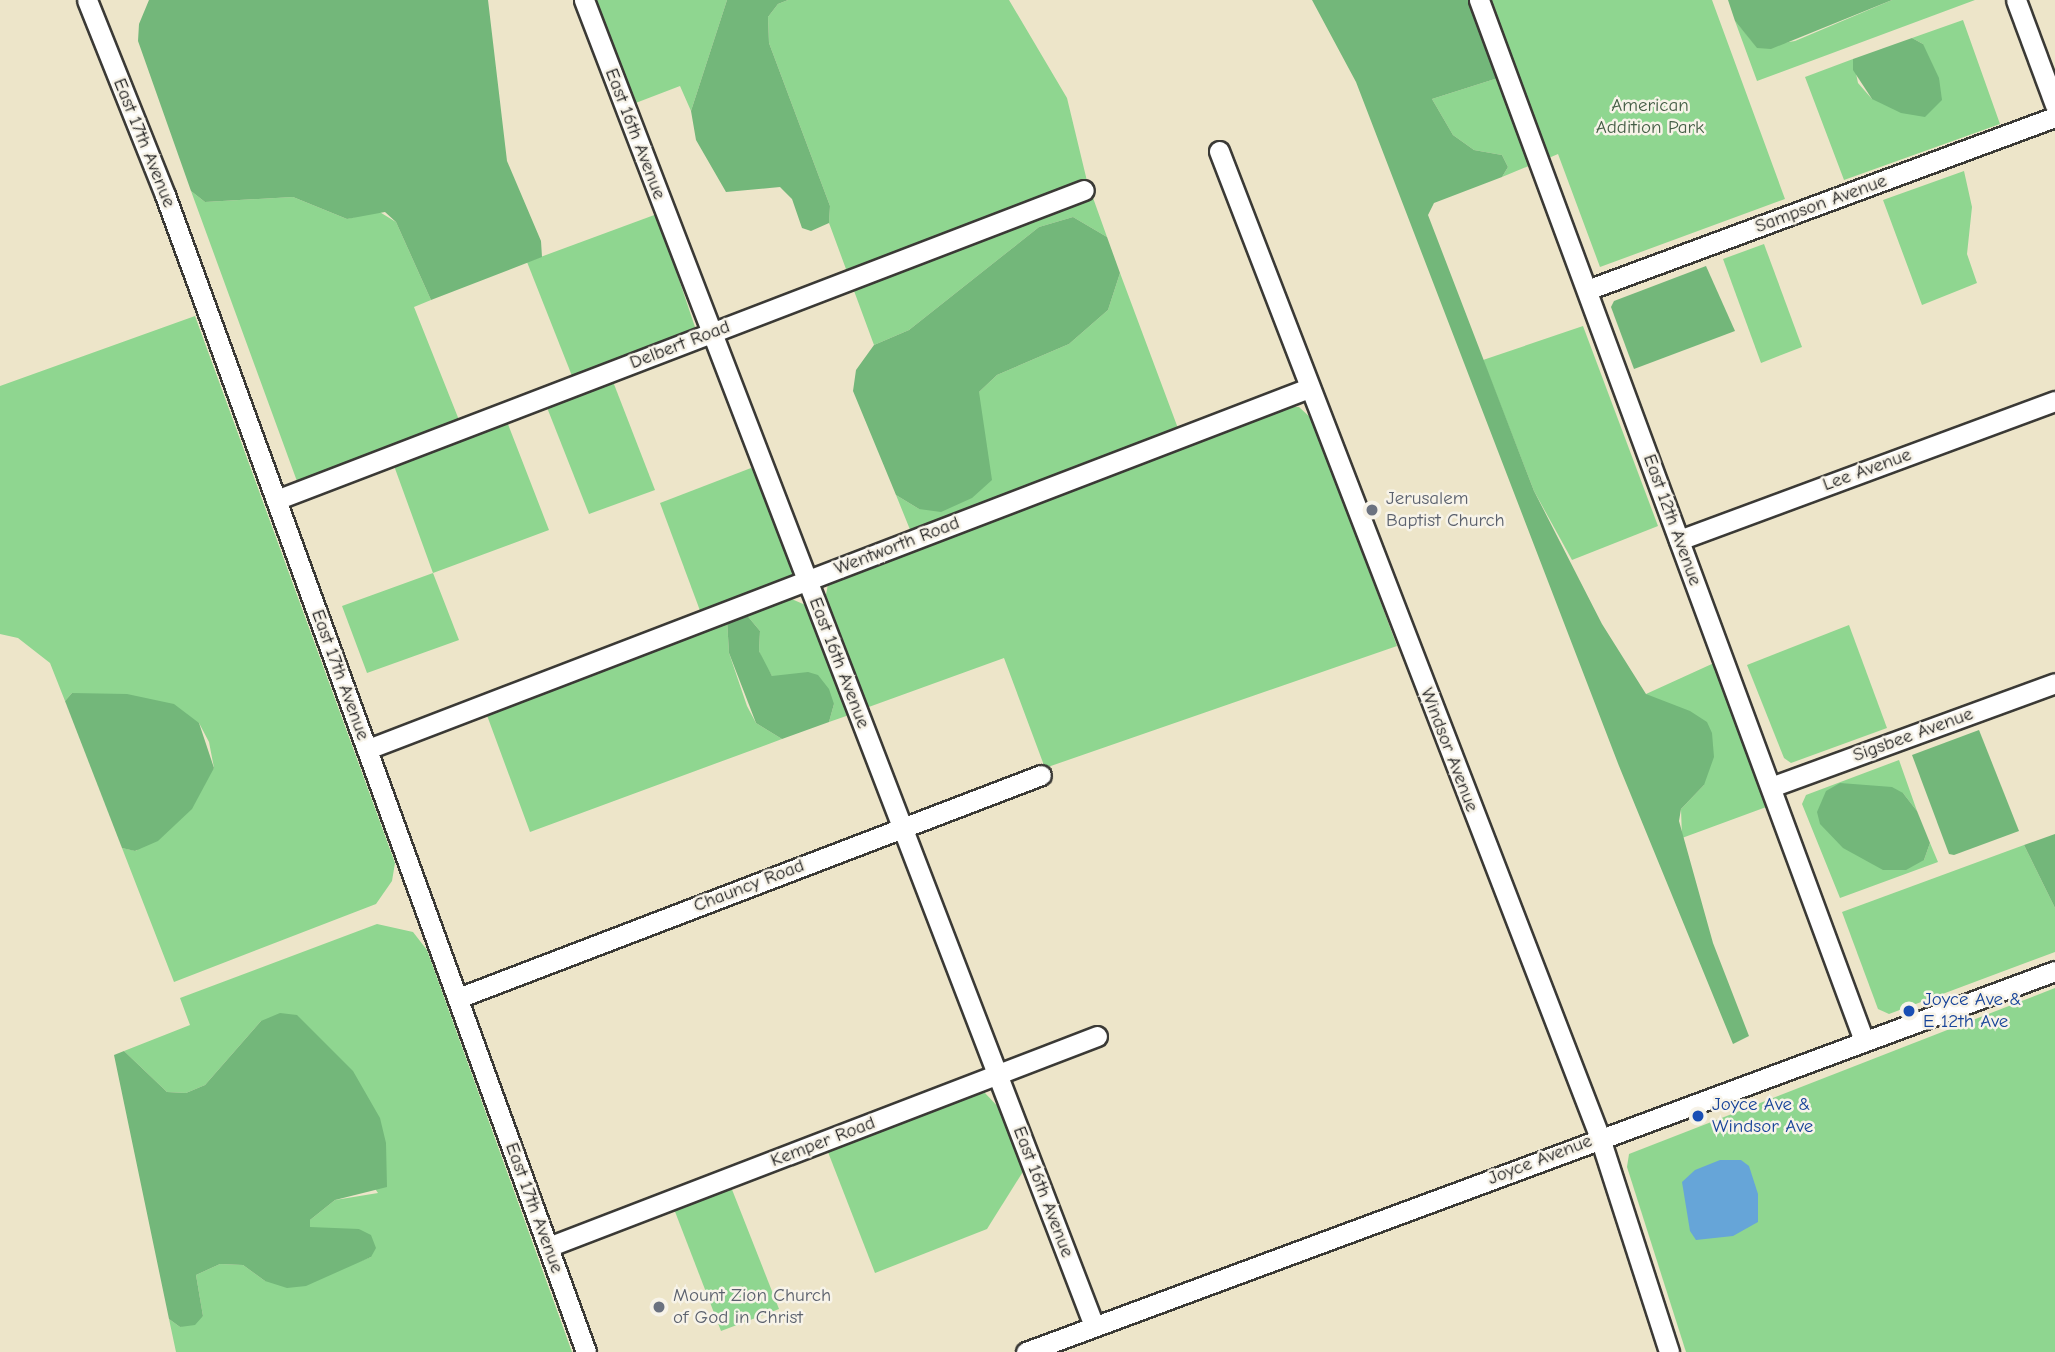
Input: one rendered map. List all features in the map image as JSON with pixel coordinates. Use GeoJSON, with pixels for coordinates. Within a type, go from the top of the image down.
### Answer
{"type":"FeatureCollection","features":[{"type":"Feature","properties":{"kind":"street","name":"East 17th Avenue"},"geometry":{"type":"LineString","coordinates":[[87,0],[165,195],[586,1352]]}},
{"type":"Feature","properties":{"kind":"street","name":"East 16th Avenue"},"geometry":{"type":"LineString","coordinates":[[584,0],[1094,1326]]}},
{"type":"Feature","properties":{"kind":"street","name":"East 12th Avenue"},"geometry":{"type":"LineString","coordinates":[[1479,0],[1864,1041]]}},
{"type":"Feature","properties":{"kind":"street"},"geometry":{"type":"LineString","coordinates":[[2016,0],[2055,106]]}},
{"type":"Feature","properties":{"kind":"street","name":"Sampson Avenue"},"geometry":{"type":"LineString","coordinates":[[1587,290],[2055,117]]}},
{"type":"Feature","properties":{"kind":"street","name":"Windsor Avenue"},"geometry":{"type":"LineString","coordinates":[[1219,151],[1600,1138],[1669,1352]]}},
{"type":"Feature","properties":{"kind":"street","name":"Delbert Road"},"geometry":{"type":"LineString","coordinates":[[276,500],[1084,190]]}},
{"type":"Feature","properties":{"kind":"street","name":"Wentworth Road"},"geometry":{"type":"LineString","coordinates":[[368,749],[1309,388]]}},
{"type":"Feature","properties":{"kind":"street","name":"Lee Avenue"},"geometry":{"type":"LineString","coordinates":[[1679,540],[2055,401]]}},
{"type":"Feature","properties":{"kind":"street","name":"Sigsbee Avenue"},"geometry":{"type":"LineString","coordinates":[[1771,788],[2055,683]]}},
{"type":"Feature","properties":{"kind":"street","name":"Chauncy Road"},"geometry":{"type":"LineString","coordinates":[[458,998],[1041,775]]}},
{"type":"Feature","properties":{"kind":"street","name":"Joyce Avenue"},"geometry":{"type":"LineString","coordinates":[[1026,1352],[2055,971]]}},
{"type":"Feature","properties":{"kind":"street","name":"Kemper Road"},"geometry":{"type":"LineString","coordinates":[[548,1247],[1097,1036]]}},
{"type":"Feature","properties":{"kind":"green space"},"geometry":{"type":"Polygon","coordinates":[[[149,0],[488,0],[507,161],[541,241],[542,257],[431,300],[396,222],[385,212],[347,219],[293,197],[205,202],[191,191],[138,41],[139,24],[149,0]]]}},
{"type":"Feature","properties":{"kind":"green space"},"geometry":{"type":"Polygon","coordinates":[[[591,0],[727,0],[691,111],[680,86],[633,104],[591,0]]]}},
{"type":"Feature","properties":{"kind":"green space"},"geometry":{"type":"Polygon","coordinates":[[[727,0],[788,0],[778,4],[768,17],[769,43],[830,206],[829,223],[811,231],[802,228],[792,199],[780,187],[726,192],[696,140],[691,111],[727,0]]]}},
{"type":"Feature","properties":{"kind":"green space"},"geometry":{"type":"Polygon","coordinates":[[[788,0],[1009,0],[1067,98],[1087,181],[1107,237],[1073,217],[1039,227],[909,330],[874,345],[829,223],[830,206],[769,43],[768,17],[778,4],[788,0]]]}},
{"type":"Feature","properties":{"kind":"green space"},"geometry":{"type":"Polygon","coordinates":[[[1312,0],[1468,0],[1498,78],[1432,99],[1453,135],[1474,150],[1502,155],[1508,167],[1502,177],[1434,203],[1428,215],[1534,491],[1602,624],[1646,694],[1690,711],[1707,722],[1712,733],[1714,757],[1704,785],[1681,809],[1679,821],[1713,943],[1749,1036],[1733,1044],[1619,766],[1356,82],[1312,0]]]}},
{"type":"Feature","properties":{"kind":"green space","name":"American Addition Park"},"geometry":{"type":"Polygon","coordinates":[[[1484,0],[1712,0],[1785,199],[1600,267],[1558,154],[1544,160],[1484,0]]]}},
{"type":"Feature","properties":{"kind":"green space"},"geometry":{"type":"Polygon","coordinates":[[[1728,0],[1892,0],[1771,49],[1757,48],[1735,21],[1728,0]]]}},
{"type":"Feature","properties":{"kind":"green space"},"geometry":{"type":"Polygon","coordinates":[[[1892,0],[1975,0],[1757,81],[1735,21],[1757,47],[1795,41],[1892,0]]]}},
{"type":"Feature","properties":{"kind":"green space"},"geometry":{"type":"Polygon","coordinates":[[[1963,20],[2000,124],[1844,180],[1805,77],[1853,59],[1858,83],[1872,99],[1923,44],[1912,38],[1963,20]]]}},
{"type":"Feature","properties":{"kind":"green space"},"geometry":{"type":"Polygon","coordinates":[[[1912,38],[1923,44],[1939,78],[1942,100],[1925,117],[1901,113],[1872,99],[1853,70],[1853,59],[1912,38]]]}},
{"type":"Feature","properties":{"kind":"green space"},"geometry":{"type":"Polygon","coordinates":[[[1498,78],[1531,165],[1502,177],[1508,167],[1502,155],[1474,150],[1453,135],[1432,99],[1498,78]]]}},
{"type":"Feature","properties":{"kind":"green space"},"geometry":{"type":"Polygon","coordinates":[[[1964,171],[1972,207],[1967,254],[1977,283],[1922,305],[1883,200],[1964,171]]]}},
{"type":"Feature","properties":{"kind":"green space"},"geometry":{"type":"Polygon","coordinates":[[[191,191],[205,202],[293,197],[347,219],[378,211],[396,222],[431,300],[414,307],[461,425],[298,484],[191,191]]]}},
{"type":"Feature","properties":{"kind":"green space"},"geometry":{"type":"Polygon","coordinates":[[[657,214],[695,327],[686,336],[574,381],[527,262],[657,214]]]}},
{"type":"Feature","properties":{"kind":"green space"},"geometry":{"type":"Polygon","coordinates":[[[1073,217],[1107,237],[1120,273],[1108,310],[1069,344],[997,375],[979,392],[992,480],[972,498],[941,512],[919,509],[896,495],[853,391],[856,370],[874,345],[909,330],[1039,227],[1073,217]]]}},
{"type":"Feature","properties":{"kind":"green space"},"geometry":{"type":"Polygon","coordinates":[[[1764,244],[1802,347],[1761,363],[1723,259],[1764,244]]]}},
{"type":"Feature","properties":{"kind":"green space"},"geometry":{"type":"Polygon","coordinates":[[[1706,266],[1735,331],[1634,369],[1611,307],[1614,301],[1706,266]]]}},
{"type":"Feature","properties":{"kind":"green space"},"geometry":{"type":"Polygon","coordinates":[[[1120,273],[1179,431],[913,537],[896,495],[919,509],[979,392],[997,375],[1069,344],[1108,310],[1120,273]]]}},
{"type":"Feature","properties":{"kind":"green space"},"geometry":{"type":"Polygon","coordinates":[[[195,316],[395,863],[392,881],[376,904],[174,982],[122,848],[136,851],[214,768],[209,742],[199,723],[72,693],[65,701],[50,663],[18,638],[0,634],[0,386],[195,316]]]}},
{"type":"Feature","properties":{"kind":"green space"},"geometry":{"type":"Polygon","coordinates":[[[1583,326],[1658,526],[1572,560],[1534,491],[1483,360],[1583,326]]]}},
{"type":"Feature","properties":{"kind":"green space"},"geometry":{"type":"Polygon","coordinates":[[[612,379],[655,490],[589,514],[546,405],[612,379]]]}},
{"type":"Feature","properties":{"kind":"green space"},"geometry":{"type":"Polygon","coordinates":[[[1288,407],[1299,407],[1312,419],[1397,646],[1045,768],[1004,658],[866,708],[824,605],[828,584],[1288,407]]]}},
{"type":"Feature","properties":{"kind":"green space"},"geometry":{"type":"Polygon","coordinates":[[[506,419],[549,530],[433,573],[393,463],[506,419]]]}},
{"type":"Feature","properties":{"kind":"green space"},"geometry":{"type":"Polygon","coordinates":[[[751,468],[758,475],[793,564],[792,578],[702,616],[660,503],[751,468]]]}},
{"type":"Feature","properties":{"kind":"green space"},"geometry":{"type":"Polygon","coordinates":[[[433,573],[459,640],[367,673],[342,606],[433,573]]]}},
{"type":"Feature","properties":{"kind":"green space"},"geometry":{"type":"Polygon","coordinates":[[[787,597],[810,607],[852,714],[829,722],[834,704],[772,676],[764,663],[759,651],[760,631],[745,613],[787,597]]]}},
{"type":"Feature","properties":{"kind":"green space"},"geometry":{"type":"Polygon","coordinates":[[[745,613],[760,631],[759,651],[772,676],[808,672],[818,675],[829,689],[834,704],[829,722],[782,739],[756,723],[729,653],[727,619],[745,613]]]}},
{"type":"Feature","properties":{"kind":"green space"},"geometry":{"type":"Polygon","coordinates":[[[727,619],[729,653],[747,706],[756,723],[782,739],[530,832],[485,710],[727,619]]]}},
{"type":"Feature","properties":{"kind":"green space"},"geometry":{"type":"Polygon","coordinates":[[[1849,625],[1887,728],[1791,763],[1784,758],[1747,665],[1849,625]]]}},
{"type":"Feature","properties":{"kind":"green space"},"geometry":{"type":"Polygon","coordinates":[[[1714,663],[1769,806],[1682,838],[1681,809],[1704,785],[1646,694],[1714,663]]]}},
{"type":"Feature","properties":{"kind":"green space"},"geometry":{"type":"Polygon","coordinates":[[[72,693],[127,694],[174,704],[199,723],[214,768],[192,809],[158,841],[135,851],[122,848],[65,701],[72,693]]]}},
{"type":"Feature","properties":{"kind":"green space"},"geometry":{"type":"Polygon","coordinates":[[[1979,730],[2019,831],[1954,855],[1949,854],[1912,755],[1979,730]]]}},
{"type":"Feature","properties":{"kind":"green space"},"geometry":{"type":"Polygon","coordinates":[[[1899,760],[1917,811],[1903,793],[1924,860],[1930,843],[1938,862],[1840,898],[1802,804],[1806,795],[1899,760]]]}},
{"type":"Feature","properties":{"kind":"green space"},"geometry":{"type":"Polygon","coordinates":[[[1840,783],[1892,787],[1903,793],[1917,811],[1930,843],[1924,860],[1906,870],[1883,870],[1843,848],[1820,824],[1817,812],[1826,791],[1840,783]]]}},
{"type":"Feature","properties":{"kind":"green space"},"geometry":{"type":"Polygon","coordinates":[[[2055,834],[2055,908],[2024,845],[2055,834]]]}},
{"type":"Feature","properties":{"kind":"green space"},"geometry":{"type":"Polygon","coordinates":[[[2024,845],[2055,908],[2055,952],[1889,1014],[1878,1009],[1842,912],[2024,845]]]}},
{"type":"Feature","properties":{"kind":"green space"},"geometry":{"type":"Polygon","coordinates":[[[377,924],[413,932],[427,950],[572,1352],[176,1352],[169,1319],[180,1327],[203,1316],[196,1275],[220,1264],[243,1265],[265,1281],[345,1267],[371,1257],[359,1229],[316,1231],[310,1228],[310,1220],[335,1200],[378,1193],[261,1021],[205,1085],[186,1093],[167,1092],[124,1051],[190,1025],[180,998],[377,924]]]}},
{"type":"Feature","properties":{"kind":"green space"},"geometry":{"type":"Polygon","coordinates":[[[2055,988],[2055,1352],[1686,1352],[1627,1167],[1629,1154],[2055,988]]]}},
{"type":"Feature","properties":{"kind":"green space"},"geometry":{"type":"Polygon","coordinates":[[[280,1013],[297,1015],[353,1071],[380,1118],[386,1143],[387,1187],[335,1200],[310,1220],[310,1227],[359,1229],[371,1235],[376,1248],[371,1257],[306,1286],[287,1288],[265,1281],[243,1265],[220,1264],[196,1275],[203,1316],[195,1325],[180,1327],[169,1319],[114,1055],[124,1051],[167,1092],[186,1093],[205,1085],[261,1021],[280,1013]]]}},
{"type":"Feature","properties":{"kind":"green space"},"geometry":{"type":"Polygon","coordinates":[[[985,1093],[1002,1111],[1024,1170],[987,1229],[875,1273],[826,1147],[955,1097],[985,1093]]]}},
{"type":"Feature","properties":{"kind":"green space"},"geometry":{"type":"Polygon","coordinates":[[[731,1187],[779,1309],[721,1331],[674,1209],[731,1187]]]}},
{"type":"Feature","properties":{"kind":"water"},"geometry":{"type":"Polygon","coordinates":[[[1720,1160],[1741,1160],[1749,1166],[1758,1194],[1758,1222],[1733,1236],[1696,1240],[1690,1231],[1682,1182],[1695,1170],[1720,1160]]]}},
{"type":"Feature","properties":{"kind":"place","name":"Jerusalem Baptist Church"},"geometry":{"type":"Point","coordinates":[1372,510]}},
{"type":"Feature","properties":{"kind":"place","name":"Joyce Ave & E 12th Ave"},"geometry":{"type":"Point","coordinates":[1909,1011]}},
{"type":"Feature","properties":{"kind":"place","name":"Joyce Ave & Windsor Ave"},"geometry":{"type":"Point","coordinates":[1698,1116]}},
{"type":"Feature","properties":{"kind":"place","name":"Mount Zion Church of God in Christ"},"geometry":{"type":"Point","coordinates":[659,1307]}}]}
